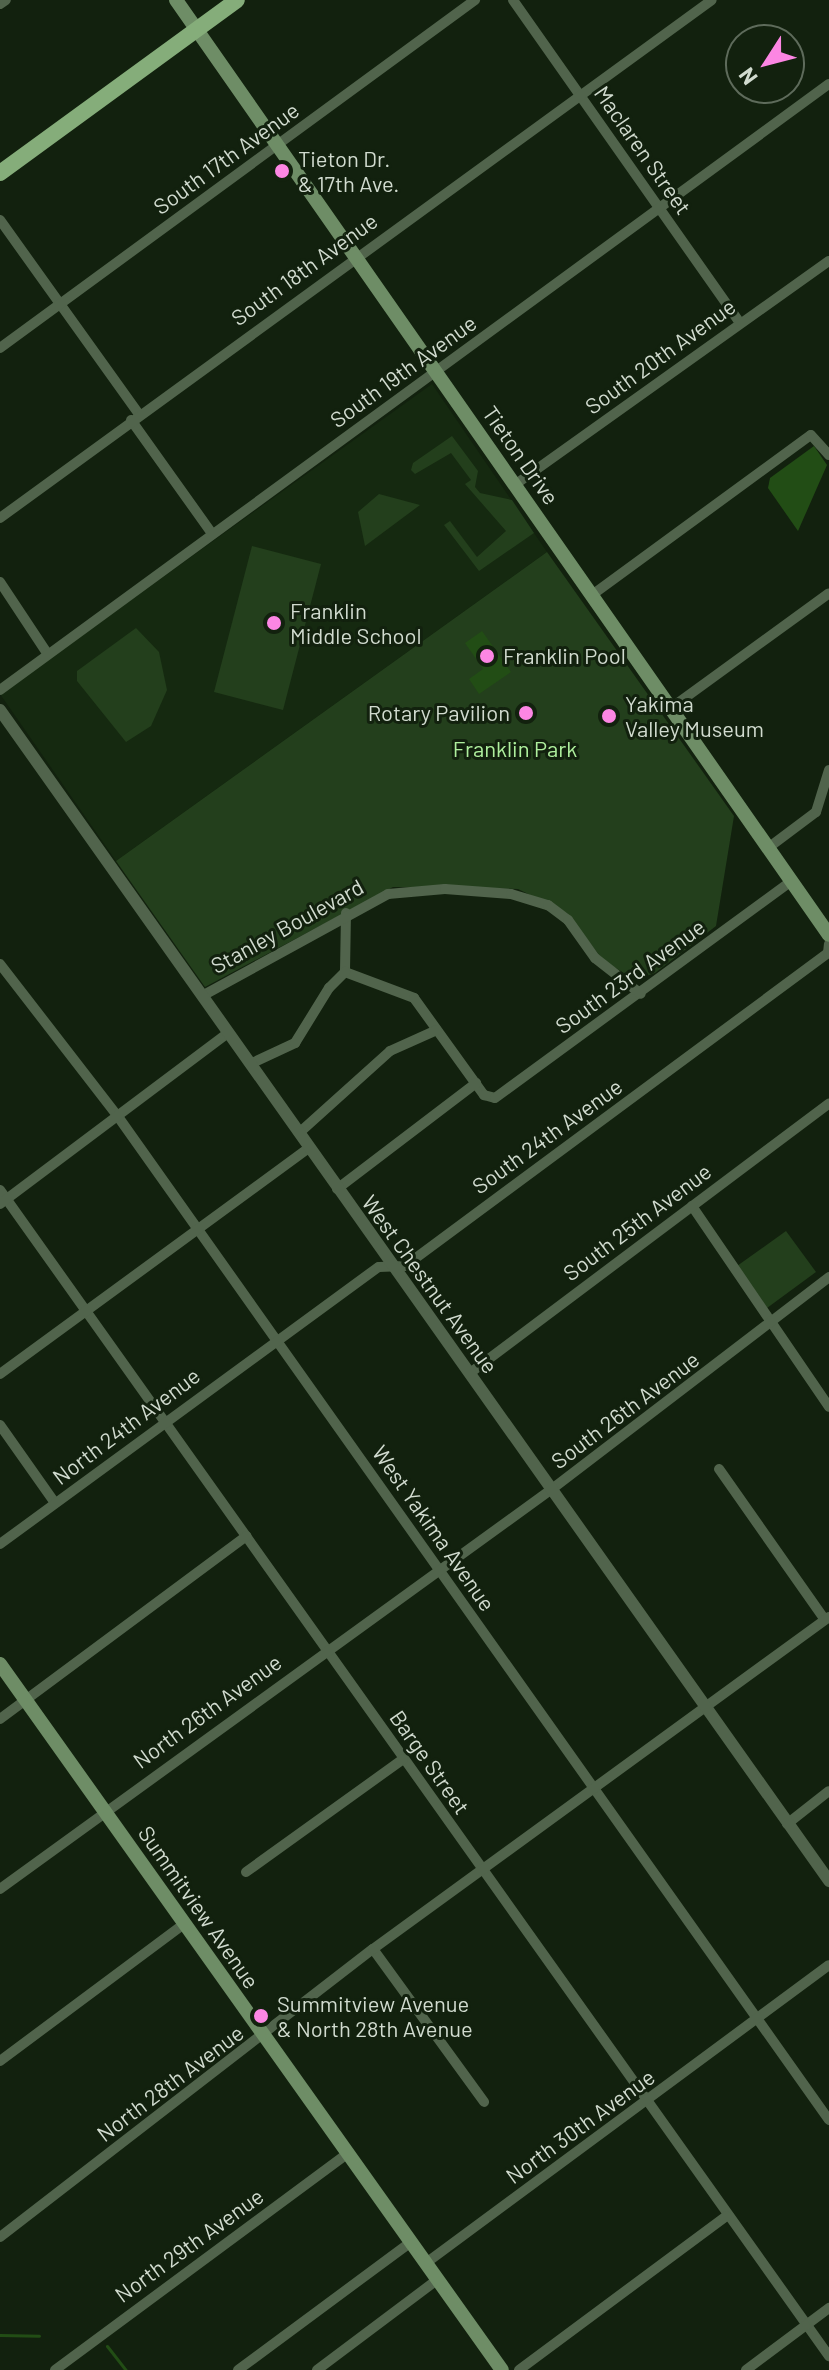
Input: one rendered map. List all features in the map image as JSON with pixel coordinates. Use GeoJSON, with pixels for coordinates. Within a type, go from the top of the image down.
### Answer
{"type":"FeatureCollection","features":[{"type":"Feature","properties":{"kind":"main road","name":"Tieton Drive"},"geometry":{"type":"LineString","coordinates":[[176,0],[829,935]]}},
{"type":"Feature","properties":{"kind":"main road"},"geometry":{"type":"LineString","coordinates":[[0,173],[237,0]]}},
{"type":"Feature","properties":{"kind":"main road","name":"Summitview Avenue"},"geometry":{"type":"LineString","coordinates":[[0,1664],[502,2370]]}},
{"type":"Feature","properties":{"kind":"street"},"geometry":{"type":"LineString","coordinates":[[0,4],[6,0]]}},
{"type":"Feature","properties":{"kind":"street","name":"South 17th Avenue"},"geometry":{"type":"LineString","coordinates":[[0,348],[475,0]]}},
{"type":"Feature","properties":{"kind":"street","name":"Maclaren Street"},"geometry":{"type":"LineString","coordinates":[[513,0],[740,323]]}},
{"type":"Feature","properties":{"kind":"street","name":"South 18th Avenue"},"geometry":{"type":"LineString","coordinates":[[0,518],[356,256],[712,0]]}},
{"type":"Feature","properties":{"kind":"street","name":"South 19th Avenue"},"geometry":{"type":"LineString","coordinates":[[0,690],[211,532],[436,372],[829,84]]}},
{"type":"Feature","properties":{"kind":"street"},"geometry":{"type":"LineString","coordinates":[[0,220],[61,304],[211,532]]}},
{"type":"Feature","properties":{"kind":"street","name":"South 20th Avenue"},"geometry":{"type":"LineString","coordinates":[[516,484],[829,261]]}},
{"type":"Feature","properties":{"kind":"street"},"geometry":{"type":"LineString","coordinates":[[592,595],[811,435],[829,455]]}},
{"type":"Feature","properties":{"kind":"street"},"geometry":{"type":"LineString","coordinates":[[0,582],[47,653]]}},
{"type":"Feature","properties":{"kind":"street"},"geometry":{"type":"LineString","coordinates":[[671,708],[829,593]]}},
{"type":"Feature","properties":{"kind":"street","name":"West Chestnut Avenue"},"geometry":{"type":"LineString","coordinates":[[0,710],[552,1489],[704,1709],[829,1881]]}},
{"type":"Feature","properties":{"kind":"street"},"geometry":{"type":"LineString","coordinates":[[768,848],[816,812],[829,770]]}},
{"type":"Feature","properties":{"kind":"street","name":"South 23rd Avenue"},"geometry":{"type":"LineString","coordinates":[[476,1083],[489,1098],[641,994],[791,881]]}},
{"type":"Feature","properties":{"kind":"street","name":"Stanley Boulevard"},"geometry":{"type":"LineString","coordinates":[[202,996],[346,913],[388,894],[445,889],[511,894],[548,905],[568,920],[595,958],[641,994]]}},
{"type":"Feature","properties":{"kind":"street"},"geometry":{"type":"LineString","coordinates":[[250,1064],[295,1043],[329,988],[345,972],[346,913]]}},
{"type":"Feature","properties":{"kind":"street","name":"South 24th Avenue"},"geometry":{"type":"LineString","coordinates":[[275,1339],[390,1264],[405,1266],[828,953],[829,944]]}},
{"type":"Feature","properties":{"kind":"street","name":"West Yakima Avenue"},"geometry":{"type":"LineString","coordinates":[[0,964],[119,1118],[829,2120]]}},
{"type":"Feature","properties":{"kind":"street"},"geometry":{"type":"LineString","coordinates":[[337,1189],[476,1083],[414,998],[345,972]]}},
{"type":"Feature","properties":{"kind":"street"},"geometry":{"type":"LineString","coordinates":[[299,1133],[390,1051],[437,1030]]}},
{"type":"Feature","properties":{"kind":"street"},"geometry":{"type":"LineString","coordinates":[[2,1198],[119,1118],[228,1033]]}},
{"type":"Feature","properties":{"kind":"street","name":"South 25th Avenue"},"geometry":{"type":"LineString","coordinates":[[470,1373],[829,1103]]}},
{"type":"Feature","properties":{"kind":"street"},"geometry":{"type":"LineString","coordinates":[[0,1374],[309,1148]]}},
{"type":"Feature","properties":{"kind":"street","name":"Barge Street"},"geometry":{"type":"LineString","coordinates":[[2,1198],[87,1309],[726,2216],[829,2356]]}},
{"type":"Feature","properties":{"kind":"street"},"geometry":{"type":"LineString","coordinates":[[692,1206],[829,1407]]}},
{"type":"Feature","properties":{"kind":"street","name":"South 26th Avenue"},"geometry":{"type":"LineString","coordinates":[[440,1570],[761,1333],[770,1320],[829,1277]]}},
{"type":"Feature","properties":{"kind":"street","name":"North 24th Avenue"},"geometry":{"type":"LineString","coordinates":[[0,1544],[275,1339]]}},
{"type":"Feature","properties":{"kind":"street"},"geometry":{"type":"LineString","coordinates":[[0,1425],[55,1503]]}},
{"type":"Feature","properties":{"kind":"street"},"geometry":{"type":"LineString","coordinates":[[719,1469],[827,1618]]}},
{"type":"Feature","properties":{"kind":"street"},"geometry":{"type":"LineString","coordinates":[[0,1719],[246,1536]]}},
{"type":"Feature","properties":{"kind":"street","name":"North 26th Avenue"},"geometry":{"type":"LineString","coordinates":[[0,1889],[325,1649],[440,1570]]}},
{"type":"Feature","properties":{"kind":"street","name":"North 28th Avenue"},"geometry":{"type":"LineString","coordinates":[[0,2237],[373,1949],[827,1618]]}},
{"type":"Feature","properties":{"kind":"street"},"geometry":{"type":"LineString","coordinates":[[246,1872],[403,1759]]}},
{"type":"Feature","properties":{"kind":"street"},"geometry":{"type":"LineString","coordinates":[[787,1824],[829,1791]]}},
{"type":"Feature","properties":{"kind":"street"},"geometry":{"type":"LineString","coordinates":[[0,2061],[184,1924]]}},
{"type":"Feature","properties":{"kind":"street"},"geometry":{"type":"LineString","coordinates":[[373,1949],[484,2102]]}},
{"type":"Feature","properties":{"kind":"street","name":"North 30th Avenue"},"geometry":{"type":"LineString","coordinates":[[426,2263],[648,2102],[829,1965]]}},
{"type":"Feature","properties":{"kind":"street","name":"North 29th Avenue"},"geometry":{"type":"LineString","coordinates":[[55,2370],[348,2153]]}},
{"type":"Feature","properties":{"kind":"street"},"geometry":{"type":"LineString","coordinates":[[519,2370],[726,2216]]}},
{"type":"Feature","properties":{"kind":"street"},"geometry":{"type":"LineString","coordinates":[[238,2370],[411,2242]]}},
{"type":"Feature","properties":{"kind":"street"},"geometry":{"type":"LineString","coordinates":[[317,2370],[438,2279]]}},
{"type":"Feature","properties":{"kind":"street"},"geometry":{"type":"LineString","coordinates":[[746,2370],[829,2308]]}},
{"type":"Feature","properties":{"kind":"shaded area","name":"Franklin Middle School"},"geometry":{"type":"Polygon","coordinates":[[[432,384],[547,552],[116,861],[0,694],[432,384]]]}},
{"type":"Feature","properties":{"kind":"shaded area"},"geometry":{"type":"Polygon","coordinates":[[[814,446],[827,465],[798,531],[768,488],[770,478],[814,446]]]}},
{"type":"Feature","properties":{"kind":"shaded area","name":"Franklin Pool"},"geometry":{"type":"Polygon","coordinates":[[[482,631],[511,672],[479,694],[469,679],[483,669],[465,643],[482,631]]]}},
{"type":"Feature","properties":{"kind":"green space"},"geometry":{"type":"Polygon","coordinates":[[[452,436],[478,471],[475,487],[480,493],[512,500],[534,533],[479,571],[444,525],[450,521],[477,557],[506,531],[465,484],[471,480],[451,453],[415,474],[411,470],[413,463],[452,436]]]}},
{"type":"Feature","properties":{"kind":"green space"},"geometry":{"type":"Polygon","coordinates":[[[379,494],[420,505],[365,546],[358,512],[379,494]]]}},
{"type":"Feature","properties":{"kind":"green space"},"geometry":{"type":"Polygon","coordinates":[[[252,546],[321,564],[283,710],[214,692],[252,546]]]}},
{"type":"Feature","properties":{"kind":"green space","name":"Franklin Park"},"geometry":{"type":"Polygon","coordinates":[[[547,552],[734,816],[716,926],[655,973],[635,980],[603,960],[567,913],[518,889],[393,887],[205,987],[116,861],[547,552]]]}},
{"type":"Feature","properties":{"kind":"green space"},"geometry":{"type":"Polygon","coordinates":[[[136,628],[159,652],[167,690],[151,726],[126,742],[77,681],[77,671],[136,628]]]}},
{"type":"Feature","properties":{"kind":"green space"},"geometry":{"type":"Polygon","coordinates":[[[786,1231],[816,1272],[767,1308],[737,1266],[786,1231]]]}},
{"type":"Feature","properties":{"kind":"waterway"},"geometry":{"type":"LineString","coordinates":[[0,2335],[39,2336]]}},
{"type":"Feature","properties":{"kind":"waterway"},"geometry":{"type":"LineString","coordinates":[[107,2346],[126,2370]]}},
{"type":"Feature","properties":{"kind":"place","name":"Tieton Dr. & 17th Ave."},"geometry":{"type":"Point","coordinates":[282,171]}},
{"type":"Feature","properties":{"kind":"place","name":"Franklin Middle School"},"geometry":{"type":"Point","coordinates":[274,623]}},
{"type":"Feature","properties":{"kind":"place","name":"Franklin Pool"},"geometry":{"type":"Point","coordinates":[487,656]}},
{"type":"Feature","properties":{"kind":"place","name":"Rotary Pavilion"},"geometry":{"type":"Point","coordinates":[526,713]}},
{"type":"Feature","properties":{"kind":"place","name":"Yakima Valley Museum"},"geometry":{"type":"Point","coordinates":[609,716]}},
{"type":"Feature","properties":{"kind":"place","name":"Summitview Avenue & North 28th Avenue"},"geometry":{"type":"Point","coordinates":[261,2016]}}]}
